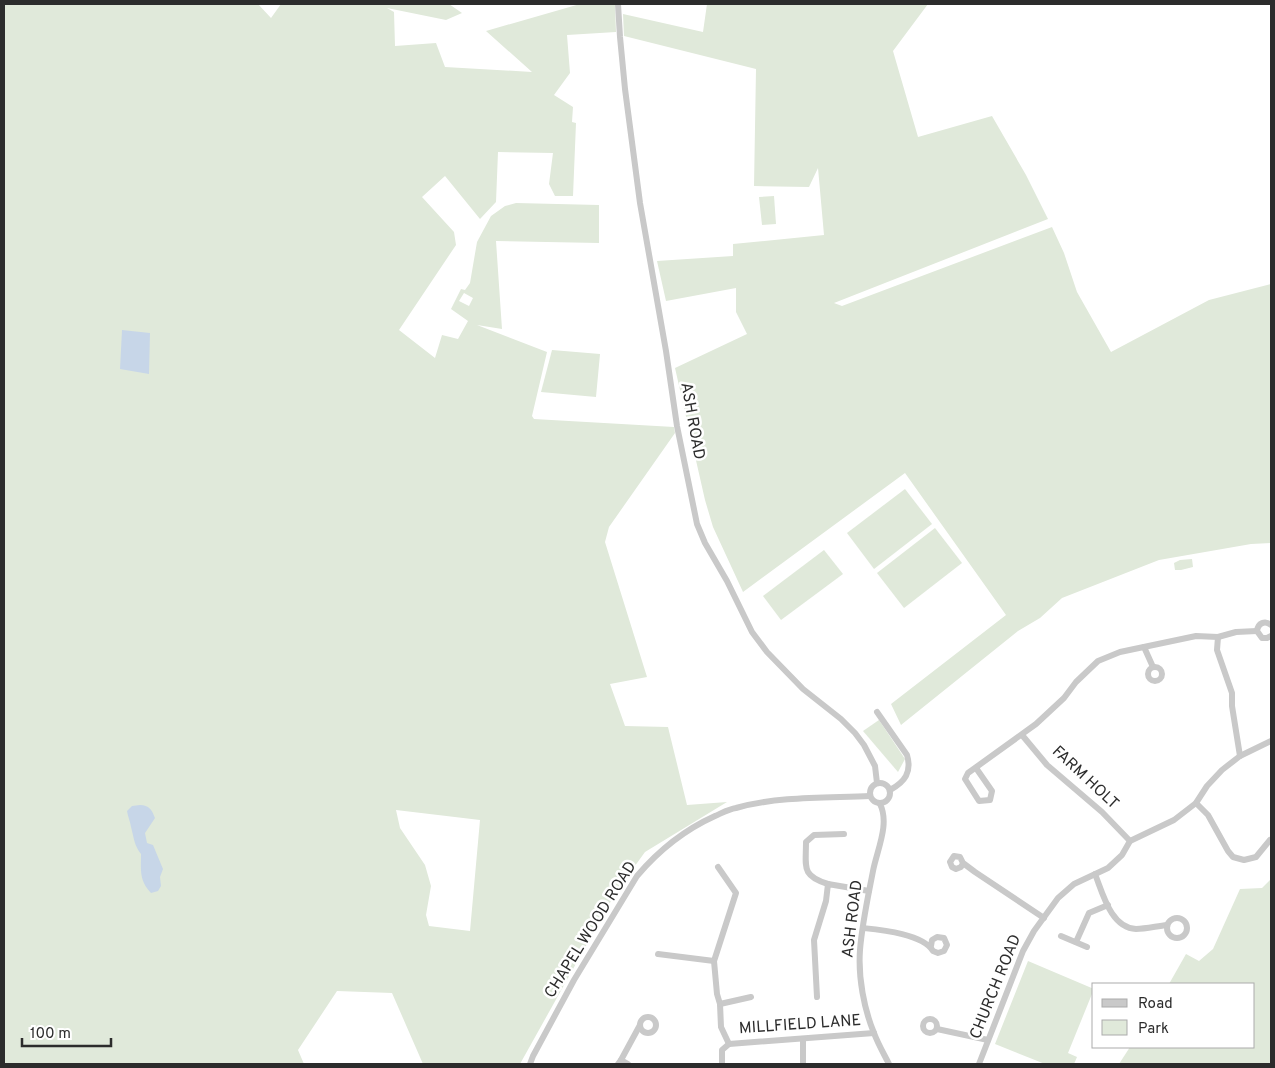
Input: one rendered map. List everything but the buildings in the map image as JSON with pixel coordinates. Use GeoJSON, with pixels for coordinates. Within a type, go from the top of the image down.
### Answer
{"type":"FeatureCollection","features":[{"type":"Feature","properties":{"kind":"street","name":"ASH ROAD"},"geometry":{"type":"LineString","coordinates":[[618,4],[625,89],[640,203],[677,426],[697,524],[752,632],[767,652],[803,689],[841,719],[855,733],[875,766],[877,783]]}},
{"type":"Feature","properties":{"kind":"street"},"geometry":{"type":"LineString","coordinates":[[1257,631],[1258,626],[1262,623],[1268,622],[1271,625]]}},
{"type":"Feature","properties":{"kind":"street"},"geometry":{"type":"LineString","coordinates":[[1257,631],[1262,638],[1271,636]]}},
{"type":"Feature","properties":{"kind":"street"},"geometry":{"type":"LineString","coordinates":[[976,768],[992,791],[990,800],[979,801],[964,779],[968,773],[1022,735],[1064,698],[1076,682],[1098,661],[1120,652],[1196,636],[1218,637],[1236,632],[1257,631]]}},
{"type":"Feature","properties":{"kind":"street"},"geometry":{"type":"LineString","coordinates":[[1218,637],[1218,650],[1232,693],[1232,706],[1240,756]]}},
{"type":"Feature","properties":{"kind":"street"},"geometry":{"type":"LineString","coordinates":[[1144,648],[1152,667]]}},
{"type":"Feature","properties":{"kind":"street"},"geometry":{"type":"LineString","coordinates":[[877,712],[907,755],[910,763],[904,782],[890,790],[888,800],[880,804],[874,802],[870,796],[870,788],[877,783],[885,784],[890,790]]}},
{"type":"Feature","properties":{"kind":"street","name":"FARM HOLT"},"geometry":{"type":"LineString","coordinates":[[1022,735],[1047,765],[1102,812],[1130,841]]}},
{"type":"Feature","properties":{"kind":"street","name":"CHURCH ROAD"},"geometry":{"type":"LineString","coordinates":[[979,1064],[1023,951],[1034,931],[1058,898],[1074,884],[1108,868],[1122,855],[1130,841],[1174,820],[1196,804],[1207,786],[1240,756],[1271,741]]}},
{"type":"Feature","properties":{"kind":"street","name":"CHAPEL WOOD ROAD"},"geometry":{"type":"LineString","coordinates":[[530,1064],[574,980],[637,876],[667,845],[684,832],[735,808],[772,802],[870,796]]}},
{"type":"Feature","properties":{"kind":"street","name":"ASH ROAD"},"geometry":{"type":"LineString","coordinates":[[880,804],[883,815],[883,827],[869,891],[860,952],[861,974],[866,1003],[874,1033],[889,1064]]}},
{"type":"Feature","properties":{"kind":"street"},"geometry":{"type":"LineString","coordinates":[[1196,804],[1208,815],[1233,857],[1244,860],[1256,857],[1270,840]]}},
{"type":"Feature","properties":{"kind":"street"},"geometry":{"type":"LineString","coordinates":[[844,834],[814,835],[806,842],[807,873],[813,880],[869,891]]}},
{"type":"Feature","properties":{"kind":"street"},"geometry":{"type":"LineString","coordinates":[[963,863],[1044,918]]}},
{"type":"Feature","properties":{"kind":"street"},"geometry":{"type":"LineString","coordinates":[[718,867],[736,893],[714,961],[721,1027],[729,1044],[722,1050],[722,1064]]}},
{"type":"Feature","properties":{"kind":"street"},"geometry":{"type":"LineString","coordinates":[[1095,874],[1116,920],[1128,928],[1137,929],[1168,925]]}},
{"type":"Feature","properties":{"kind":"street"},"geometry":{"type":"LineString","coordinates":[[817,997],[814,940],[826,901],[828,884]]}},
{"type":"Feature","properties":{"kind":"street"},"geometry":{"type":"LineString","coordinates":[[1076,942],[1089,913],[1108,904]]}},
{"type":"Feature","properties":{"kind":"street"},"geometry":{"type":"LineString","coordinates":[[863,928],[895,932],[931,946]]}},
{"type":"Feature","properties":{"kind":"street"},"geometry":{"type":"LineString","coordinates":[[1061,936],[1087,946]]}},
{"type":"Feature","properties":{"kind":"street"},"geometry":{"type":"LineString","coordinates":[[658,954],[714,961]]}},
{"type":"Feature","properties":{"kind":"street"},"geometry":{"type":"LineString","coordinates":[[720,1004],[751,997]]}},
{"type":"Feature","properties":{"kind":"street"},"geometry":{"type":"LineString","coordinates":[[628,1064],[620,1062],[640,1025]]}},
{"type":"Feature","properties":{"kind":"street"},"geometry":{"type":"LineString","coordinates":[[937,1029],[988,1040]]}},
{"type":"Feature","properties":{"kind":"street","name":"MILLFIELD LANE"},"geometry":{"type":"LineString","coordinates":[[729,1044],[874,1033]]}},
{"type":"Feature","properties":{"kind":"street"},"geometry":{"type":"LineString","coordinates":[[803,1039],[803,1064]]}},
{"type":"Feature","properties":{"kind":"green space"},"geometry":{"type":"Polygon","coordinates":[[[4,4],[258,4],[271,18],[281,4],[449,4],[462,13],[446,20],[387,8],[394,12],[395,46],[436,43],[445,67],[532,72],[486,31],[580,4],[615,4],[616,32],[567,35],[570,73],[554,95],[573,107],[572,122],[576,123],[573,196],[555,196],[549,184],[553,153],[498,152],[496,202],[480,219],[445,176],[422,197],[454,232],[456,245],[399,330],[435,358],[442,335],[458,339],[468,321],[451,309],[461,289],[465,290],[470,283],[477,242],[491,216],[505,206],[516,203],[599,205],[599,243],[496,241],[502,329],[477,325],[547,352],[532,416],[534,419],[674,427],[675,433],[609,527],[605,542],[647,677],[610,684],[625,726],[668,727],[687,805],[727,802],[645,852],[616,892],[520,1064],[423,1064],[392,993],[337,991],[298,1050],[304,1064],[4,1064],[4,4]],[[464,293],[459,301],[469,306],[473,298],[464,293]],[[396,810],[400,828],[425,865],[431,886],[426,915],[429,926],[470,931],[480,820],[396,810]]]}},
{"type":"Feature","properties":{"kind":"green space"},"geometry":{"type":"Polygon","coordinates":[[[707,4],[928,4],[893,51],[918,137],[992,116],[1026,175],[1048,219],[834,303],[842,306],[1052,227],[1064,253],[1077,292],[1111,352],[1209,300],[1271,284],[1271,543],[1251,544],[1159,560],[1062,598],[1040,618],[1018,631],[901,725],[891,704],[1006,615],[905,473],[743,592],[713,527],[705,500],[675,368],[747,334],[736,312],[736,288],[666,301],[657,261],[733,256],[733,244],[824,235],[818,168],[809,187],[754,186],[756,69],[624,36],[623,14],[703,32],[707,4]]]}},
{"type":"Feature","properties":{"kind":"green space"},"geometry":{"type":"Polygon","coordinates":[[[774,196],[776,224],[762,225],[759,197],[774,196]]]}},
{"type":"Feature","properties":{"kind":"green space"},"geometry":{"type":"Polygon","coordinates":[[[552,350],[600,354],[596,397],[541,392],[552,350]]]}},
{"type":"Feature","properties":{"kind":"green space"},"geometry":{"type":"Polygon","coordinates":[[[905,489],[932,524],[874,569],[847,533],[905,489]]]}},
{"type":"Feature","properties":{"kind":"green space"},"geometry":{"type":"Polygon","coordinates":[[[935,528],[962,563],[904,608],[877,573],[935,528]]]}},
{"type":"Feature","properties":{"kind":"green space"},"geometry":{"type":"Polygon","coordinates":[[[824,550],[843,574],[781,620],[763,596],[824,550]]]}},
{"type":"Feature","properties":{"kind":"green space"},"geometry":{"type":"Polygon","coordinates":[[[1192,559],[1193,567],[1175,570],[1174,563],[1180,560],[1192,559]]]}},
{"type":"Feature","properties":{"kind":"green space"},"geometry":{"type":"Polygon","coordinates":[[[879,720],[905,759],[898,772],[863,731],[879,720]]]}},
{"type":"Feature","properties":{"kind":"green space"},"geometry":{"type":"Polygon","coordinates":[[[1271,879],[1271,1064],[1119,1064],[1129,1048],[1255,1048],[1255,983],[1170,983],[1186,954],[1199,961],[1213,949],[1240,889],[1262,888],[1271,879]]]}},
{"type":"Feature","properties":{"kind":"green space"},"geometry":{"type":"Polygon","coordinates":[[[1028,961],[1092,988],[1092,994],[1068,1053],[1077,1057],[1074,1064],[1045,1064],[995,1044],[1028,961]]]}},
{"type":"Feature","properties":{"kind":"water"},"geometry":{"type":"Polygon","coordinates":[[[122,330],[150,333],[149,374],[120,369],[122,330]]]}},
{"type":"Feature","properties":{"kind":"water"},"geometry":{"type":"Polygon","coordinates":[[[140,805],[150,808],[155,818],[145,833],[147,843],[153,845],[163,869],[160,877],[161,886],[158,891],[151,893],[144,884],[141,870],[141,854],[134,841],[127,811],[132,806],[140,805]]]}}]}
